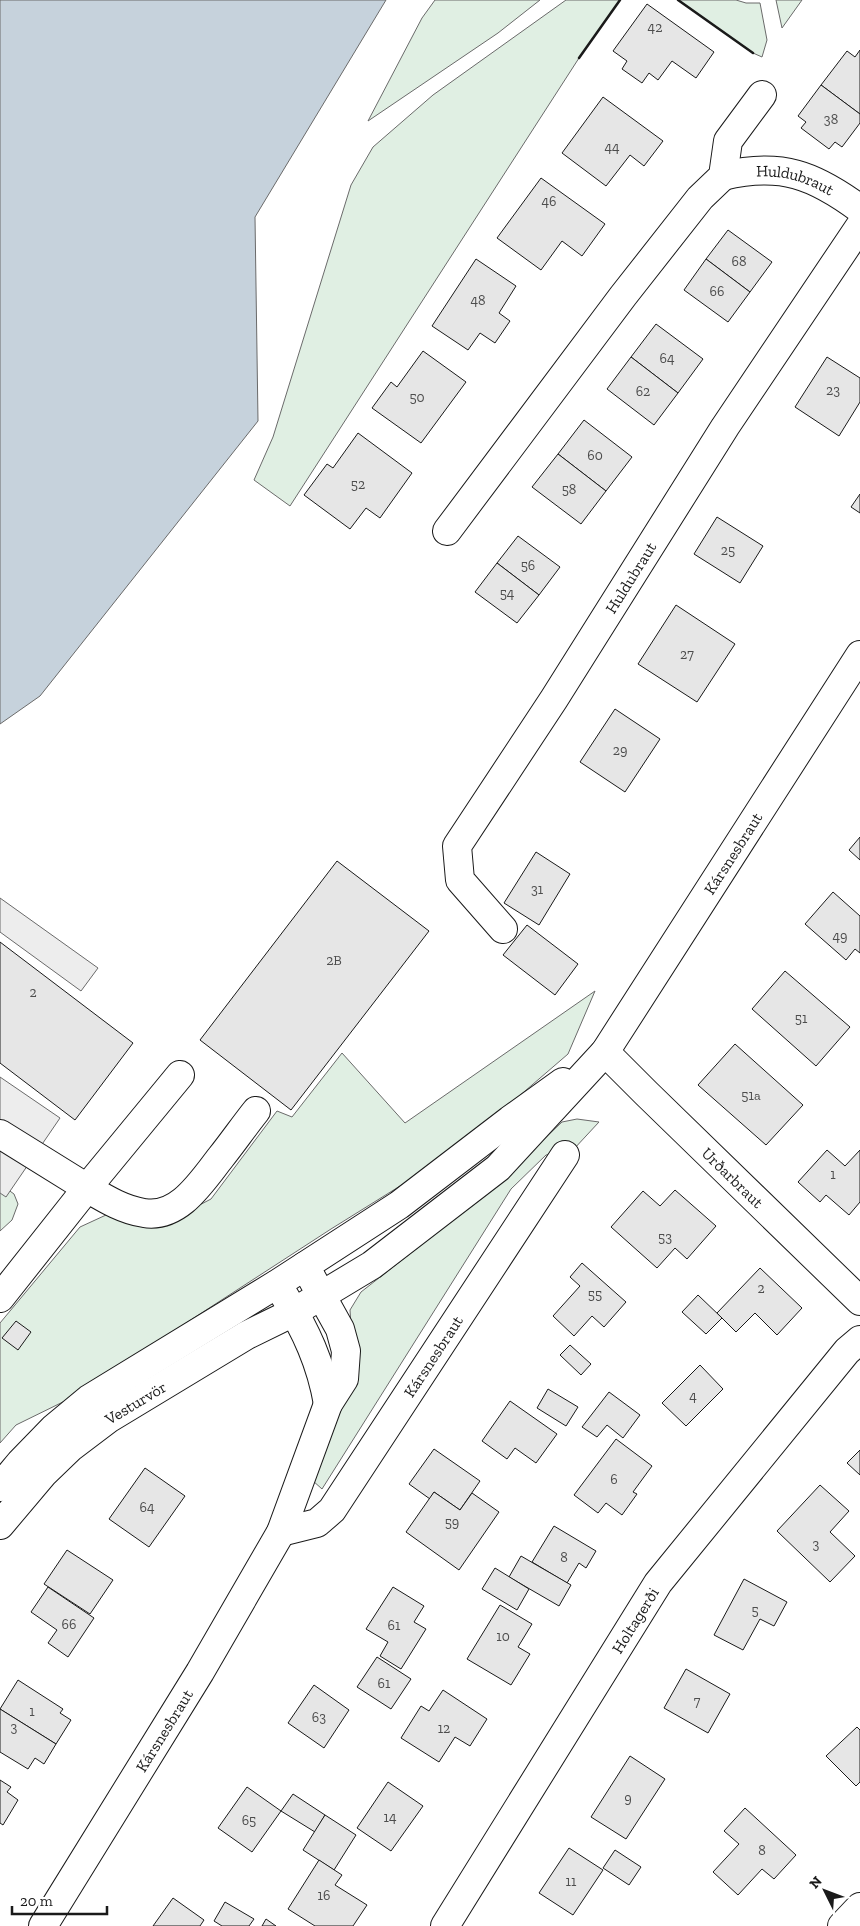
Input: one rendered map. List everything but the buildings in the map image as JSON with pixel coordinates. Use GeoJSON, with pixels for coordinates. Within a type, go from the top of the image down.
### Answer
{"type":"FeatureCollection","features":[{"type":"Feature","properties":{"kind":"street"},"geometry":{"type":"LineString","coordinates":[[447,531],[623,296],[700,198],[723,176],[728,141],[762,95]]}},
{"type":"Feature","properties":{"kind":"street","name":"Huldubraut"},"geometry":{"type":"LineString","coordinates":[[723,176],[759,170],[781,171],[803,176],[823,184],[860,209]]}},
{"type":"Feature","properties":{"kind":"street","name":"Huldubraut"},"geometry":{"type":"LineString","coordinates":[[503,929],[460,880],[458,846],[554,699],[725,426],[860,226]]}},
{"type":"Feature","properties":{"kind":"street","name":"Kársnesbraut"},"geometry":{"type":"LineString","coordinates":[[294,1312],[372,1265],[498,1168],[605,1052],[860,654]]}},
{"type":"Feature","properties":{"kind":"street","name":"Kársnesbraut"},"geometry":{"type":"LineString","coordinates":[[328,1404],[325,1383],[314,1349],[277,1284],[399,1205],[510,1120],[605,1052]]}},
{"type":"Feature","properties":{"kind":"street","name":"Urðarbraut"},"geometry":{"type":"LineString","coordinates":[[605,1052],[860,1301]]}},
{"type":"Feature","properties":{"kind":"street"},"geometry":{"type":"LineString","coordinates":[[0,1298],[180,1075]]}},
{"type":"Feature","properties":{"kind":"street"},"geometry":{"type":"LineString","coordinates":[[0,1134],[107,1200],[145,1213],[160,1212],[174,1207],[198,1187],[256,1111]]}},
{"type":"Feature","properties":{"kind":"street","name":"Kársnesbraut"},"geometry":{"type":"LineString","coordinates":[[281,1532],[317,1523],[332,1510],[565,1155]]}},
{"type":"Feature","properties":{"kind":"street","name":"Kársnesbraut"},"geometry":{"type":"LineString","coordinates":[[43,1926],[200,1672],[281,1532],[328,1404],[344,1379],[346,1351],[340,1329],[305,1266]]}},
{"type":"Feature","properties":{"kind":"street","name":"Vesturvör"},"geometry":{"type":"LineString","coordinates":[[0,1487],[54,1428],[89,1399],[277,1284]]}},
{"type":"Feature","properties":{"kind":"street","name":"Vesturvör"},"geometry":{"type":"LineString","coordinates":[[0,1525],[43,1474],[71,1448],[108,1419],[248,1335],[294,1312]]}},
{"type":"Feature","properties":{"kind":"street","name":"Holtagerði"},"geometry":{"type":"LineString","coordinates":[[445,1926],[658,1583],[847,1351],[860,1340]]}},
{"type":"Feature","properties":{"kind":"street"},"geometry":{"type":"LineString","coordinates":[[842,1926],[860,1907]]}},
{"type":"Feature","properties":{"kind":"green space"},"geometry":{"type":"Polygon","coordinates":[[[435,0],[540,0],[498,33],[368,121],[422,18],[435,0]]]}},
{"type":"Feature","properties":{"kind":"green space"},"geometry":{"type":"Polygon","coordinates":[[[566,0],[620,0],[579,58],[290,506],[254,480],[273,437],[351,185],[373,147],[433,95],[566,0]]]}},
{"type":"Feature","properties":{"kind":"green space"},"geometry":{"type":"Polygon","coordinates":[[[678,0],[736,0],[746,3],[760,3],[767,40],[762,57],[753,53],[678,0]]]}},
{"type":"Feature","properties":{"kind":"green space"},"geometry":{"type":"Polygon","coordinates":[[[776,0],[802,0],[782,28],[776,0]]]}},
{"type":"Feature","properties":{"kind":"green space"},"geometry":{"type":"Polygon","coordinates":[[[595,991],[568,1054],[453,1153],[331,1229],[69,1399],[16,1425],[0,1443],[0,1323],[80,1227],[119,1209],[188,1211],[211,1199],[277,1111],[292,1117],[342,1053],[405,1123],[595,991]]]}},
{"type":"Feature","properties":{"kind":"green space"},"geometry":{"type":"Polygon","coordinates":[[[577,1119],[599,1122],[573,1150],[546,1155],[511,1189],[322,1489],[312,1480],[353,1357],[350,1310],[361,1292],[485,1195],[562,1122],[577,1119]]]}},
{"type":"Feature","properties":{"kind":"green space"},"geometry":{"type":"Polygon","coordinates":[[[0,1184],[14,1194],[18,1204],[12,1220],[0,1231],[0,1184]]]}},
{"type":"Feature","properties":{"kind":"shaded area"},"geometry":{"type":"Polygon","coordinates":[[[0,0],[386,0],[255,217],[258,421],[40,696],[0,724],[0,0]]]}},
{"type":"Feature","properties":{"kind":"shaded area"},"geometry":{"type":"Polygon","coordinates":[[[0,898],[98,968],[81,991],[0,932],[0,898]]]}},
{"type":"Feature","properties":{"kind":"shaded area"},"geometry":{"type":"Polygon","coordinates":[[[0,1077],[60,1118],[6,1197],[0,1193],[0,1077]]]}},
{"type":"Feature","properties":{"kind":"wall"},"geometry":{"type":"LineString","coordinates":[[579,58],[620,0]]}},
{"type":"Feature","properties":{"kind":"wall"},"geometry":{"type":"LineString","coordinates":[[678,0],[753,53]]}}]}
